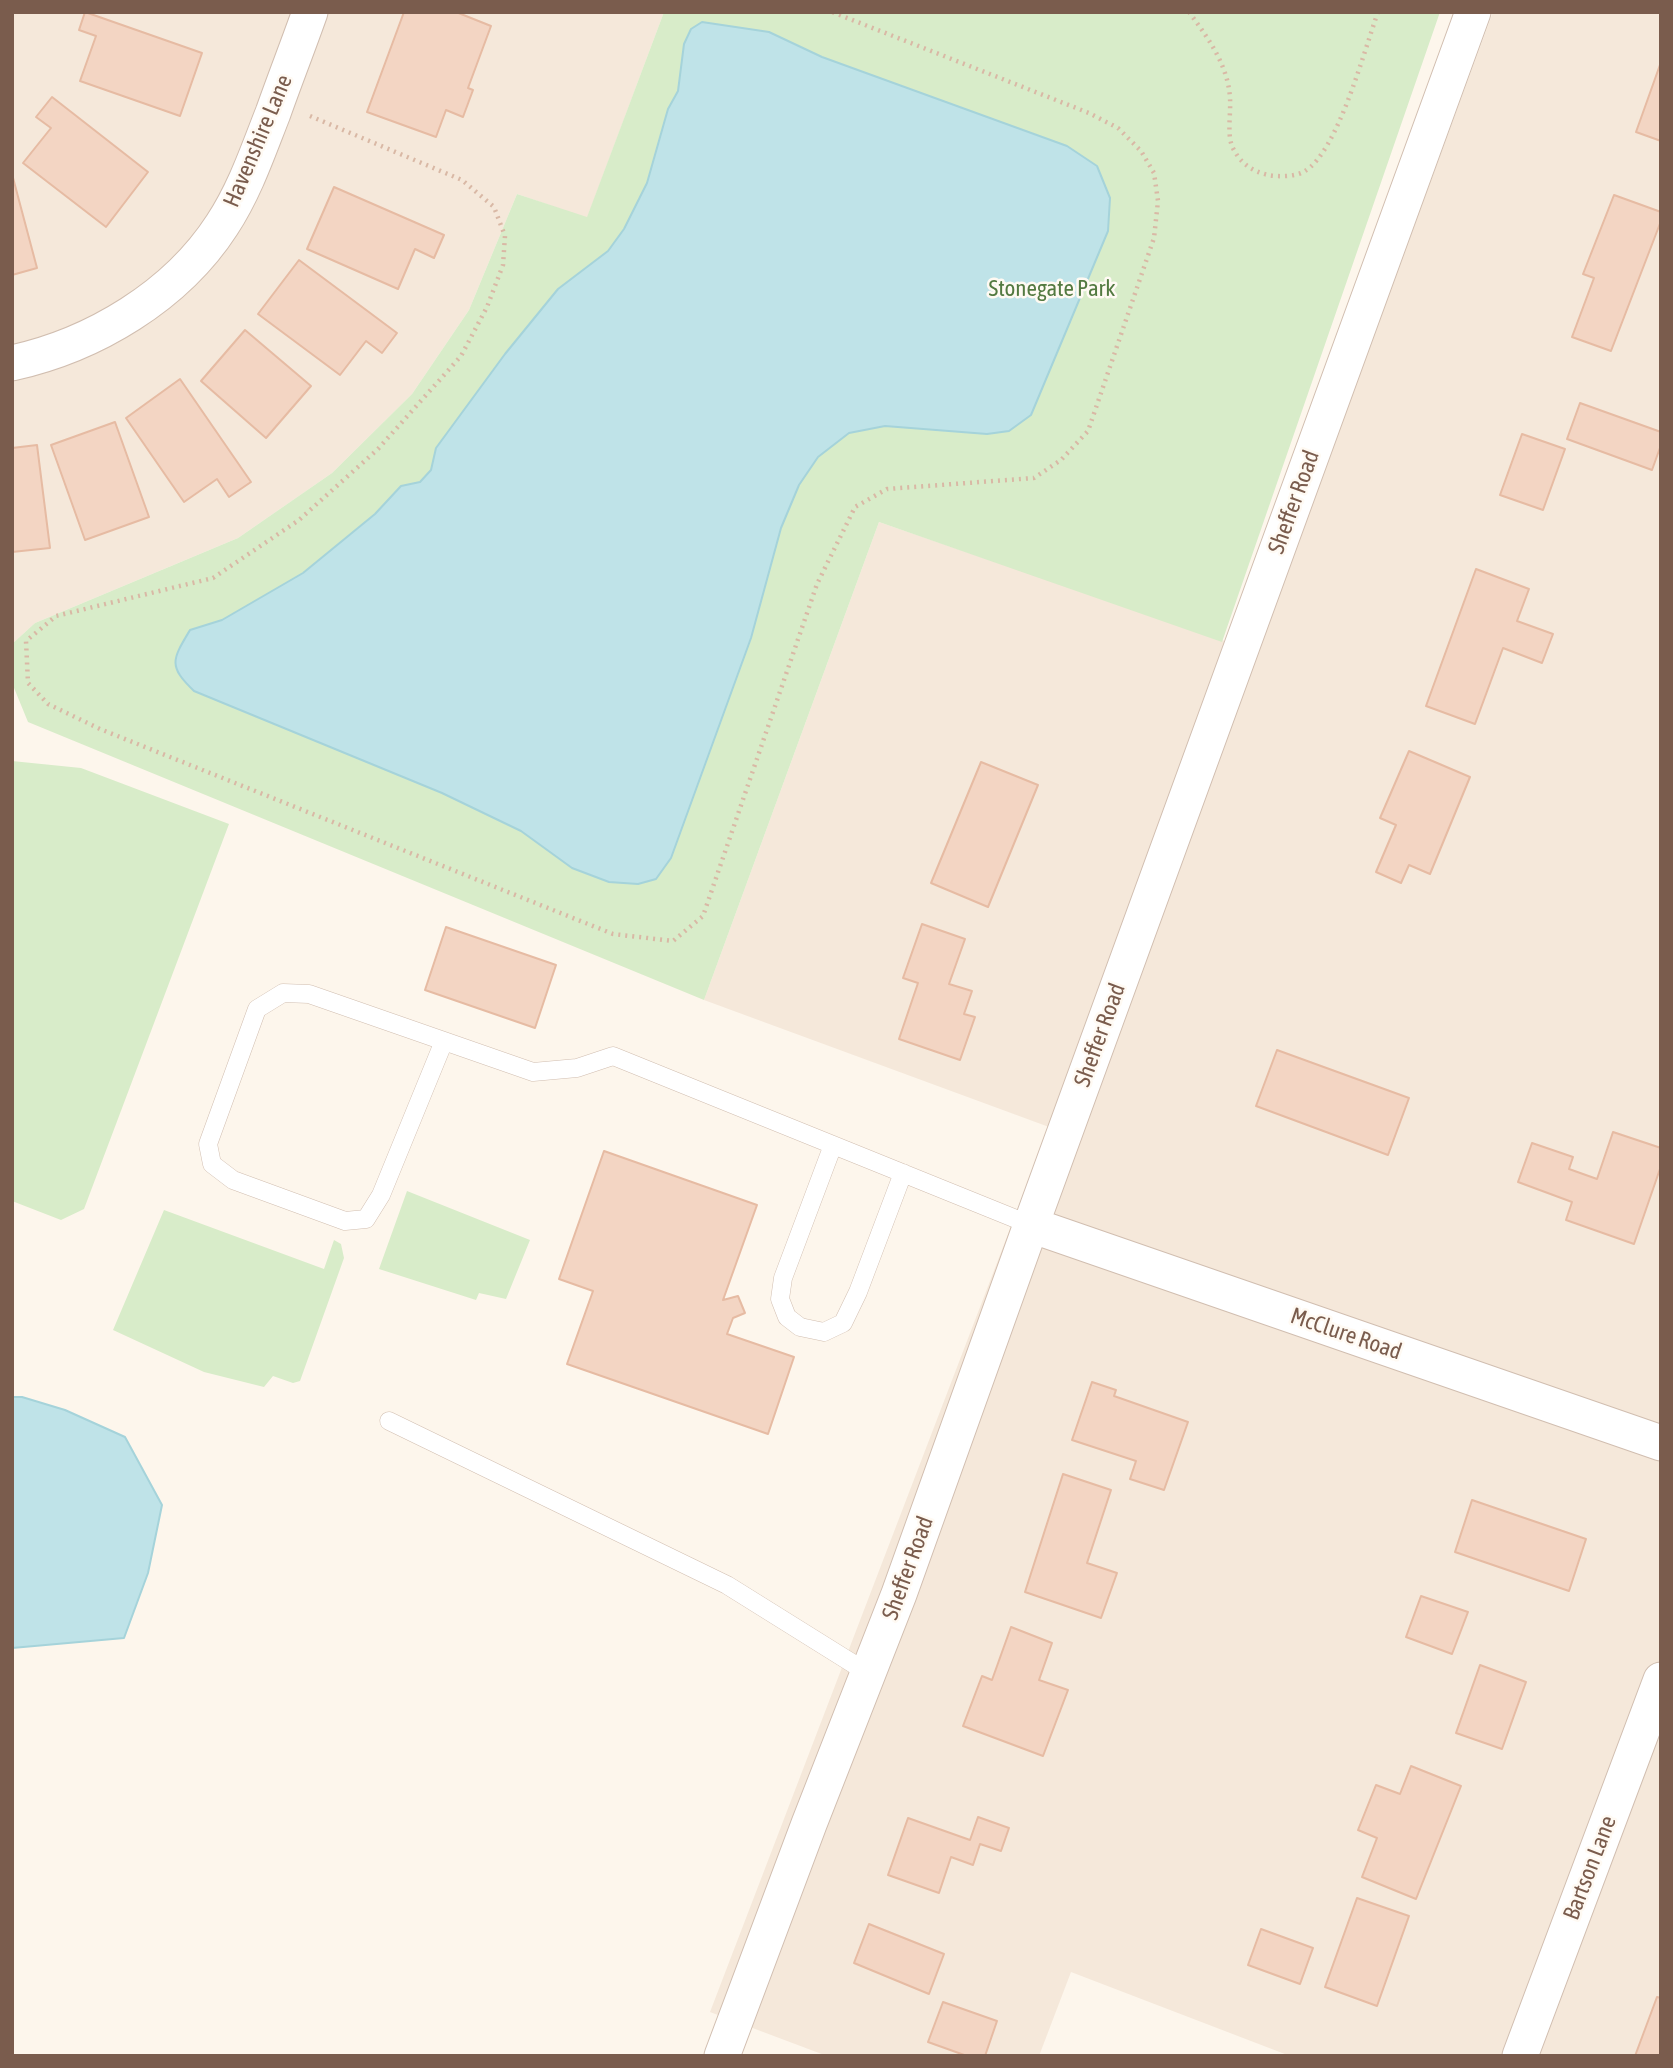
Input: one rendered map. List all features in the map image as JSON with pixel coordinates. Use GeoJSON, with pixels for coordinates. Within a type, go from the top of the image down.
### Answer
{"type":"FeatureCollection","features":[{"type":"Feature","properties":{"kind":"street","name":"Havenshire Lane"},"geometry":{"type":"LineString","coordinates":[[12,363],[46,355],[116,324],[180,276],[222,226],[251,173],[310,12]]}},
{"type":"Feature","properties":{"kind":"street","name":"Sheffer Road"},"geometry":{"type":"LineString","coordinates":[[722,2056],[808,1824],[899,1594],[1473,12]]}},
{"type":"Feature","properties":{"kind":"street","name":"McClure Road"},"geometry":{"type":"LineString","coordinates":[[1031,1225],[1661,1443]]}},
{"type":"Feature","properties":{"kind":"street","name":"Bartson Lane"},"geometry":{"type":"LineString","coordinates":[[1520,2056],[1661,1680]]}},
{"type":"Feature","properties":{"kind":"lane"},"geometry":{"type":"LineString","coordinates":[[444,1041],[381,1195],[366,1219],[345,1221],[233,1180],[212,1164],[208,1144],[257,1009],[282,993],[309,994],[444,1041],[533,1072],[577,1068],[614,1056],[1031,1225]]}},
{"type":"Feature","properties":{"kind":"lane"},"geometry":{"type":"LineString","coordinates":[[833,1145],[783,1278],[779,1298],[788,1317],[800,1327],[824,1332],[843,1323],[858,1292],[902,1173]]}},
{"type":"Feature","properties":{"kind":"lane"},"geometry":{"type":"LineString","coordinates":[[389,1421],[727,1585],[868,1673]]}},
{"type":"Feature","properties":{"kind":"path"},"geometry":{"type":"LineString","coordinates":[[276,102],[462,180],[494,207],[506,236],[503,265],[487,307],[461,356],[378,449],[299,520],[213,578],[56,616],[26,641],[28,683],[48,704],[113,734],[613,934],[673,941],[703,916],[817,584],[855,508],[887,489],[1034,478],[1061,460],[1088,431],[1154,238],[1158,201],[1154,173],[1141,151],[1118,128],[1089,113],[832,12]]}},
{"type":"Feature","properties":{"kind":"path"},"geometry":{"type":"LineString","coordinates":[[1189,12],[1210,40],[1223,66],[1230,95],[1231,143],[1240,160],[1256,172],[1278,177],[1303,173],[1320,157],[1334,137],[1378,12]]}},
{"type":"Feature","properties":{"kind":"shaded area"},"geometry":{"type":"Polygon","coordinates":[[[12,12],[664,12],[587,218],[517,194],[469,310],[412,394],[332,473],[238,538],[35,623],[12,644],[12,12]]]}},
{"type":"Feature","properties":{"kind":"shaded area"},"geometry":{"type":"Polygon","coordinates":[[[1493,12],[1661,12],[1661,2056],[1290,2056],[1071,1972],[1039,2056],[827,2056],[710,2012],[1049,1127],[704,1000],[879,522],[1257,652],[1493,12]]]}},
{"type":"Feature","properties":{"kind":"green space","name":"Stonegate Park"},"geometry":{"type":"Polygon","coordinates":[[[664,12],[1440,12],[1222,642],[879,522],[704,1000],[28,722],[12,683],[12,644],[35,623],[238,538],[332,473],[412,394],[469,310],[517,194],[587,217],[664,12]]]}},
{"type":"Feature","properties":{"kind":"green space"},"geometry":{"type":"Polygon","coordinates":[[[12,761],[81,768],[229,824],[84,1209],[61,1220],[12,1201],[12,761]]]}},
{"type":"Feature","properties":{"kind":"green space"},"geometry":{"type":"Polygon","coordinates":[[[407,1191],[530,1240],[506,1299],[479,1293],[476,1300],[379,1269],[407,1191]]]}},
{"type":"Feature","properties":{"kind":"green space"},"geometry":{"type":"Polygon","coordinates":[[[164,1210],[324,1269],[334,1240],[341,1244],[344,1258],[300,1381],[293,1383],[273,1376],[264,1387],[204,1372],[113,1330],[164,1210]]]}},
{"type":"Feature","properties":{"kind":"water"},"geometry":{"type":"Polygon","coordinates":[[[702,22],[769,32],[822,57],[1067,146],[1097,166],[1110,198],[1108,231],[1031,415],[1009,431],[987,434],[885,426],[849,433],[818,457],[799,485],[781,528],[751,638],[671,858],[656,879],[638,884],[609,882],[572,868],[521,831],[442,793],[194,691],[180,675],[176,656],[190,630],[222,620],[303,573],[375,514],[401,486],[420,482],[431,470],[436,448],[505,354],[558,289],[608,251],[624,229],[647,183],[668,109],[678,91],[684,44],[691,29],[702,22]]]}},
{"type":"Feature","properties":{"kind":"water"},"geometry":{"type":"Polygon","coordinates":[[[12,1397],[22,1397],[65,1410],[125,1437],[162,1505],[148,1573],[124,1638],[12,1648],[12,1397]]]}},
{"type":"Feature","properties":{"kind":"building"},"geometry":{"type":"Polygon","coordinates":[[[85,12],[202,53],[180,116],[80,81],[96,36],[79,30],[85,12]]]}},
{"type":"Feature","properties":{"kind":"building"},"geometry":{"type":"Polygon","coordinates":[[[404,12],[456,12],[491,26],[468,88],[473,90],[463,117],[446,110],[436,137],[367,112],[404,12]]]}},
{"type":"Feature","properties":{"kind":"building"},"geometry":{"type":"Polygon","coordinates":[[[1661,62],[1661,141],[1636,132],[1661,62]]]}},
{"type":"Feature","properties":{"kind":"building"},"geometry":{"type":"Polygon","coordinates":[[[52,97],[148,172],[106,227],[23,163],[51,128],[36,117],[52,97]]]}},
{"type":"Feature","properties":{"kind":"building"},"geometry":{"type":"Polygon","coordinates":[[[12,174],[37,268],[12,275],[12,174]]]}},
{"type":"Feature","properties":{"kind":"building"},"geometry":{"type":"Polygon","coordinates":[[[334,187],[444,235],[434,258],[415,249],[398,289],[307,249],[334,187]]]}},
{"type":"Feature","properties":{"kind":"building"},"geometry":{"type":"Polygon","coordinates":[[[1614,195],[1661,212],[1661,221],[1611,351],[1572,337],[1594,278],[1583,274],[1614,195]]]}},
{"type":"Feature","properties":{"kind":"building"},"geometry":{"type":"Polygon","coordinates":[[[299,260],[397,333],[382,353],[366,341],[340,375],[258,314],[299,260]]]}},
{"type":"Feature","properties":{"kind":"building"},"geometry":{"type":"Polygon","coordinates":[[[245,330],[311,386],[266,438],[201,381],[245,330]]]}},
{"type":"Feature","properties":{"kind":"building"},"geometry":{"type":"Polygon","coordinates":[[[180,379],[251,482],[229,497],[217,479],[184,502],[126,418],[180,379]]]}},
{"type":"Feature","properties":{"kind":"building"},"geometry":{"type":"Polygon","coordinates":[[[1580,403],[1661,432],[1661,445],[1652,470],[1567,439],[1580,403]]]}},
{"type":"Feature","properties":{"kind":"building"},"geometry":{"type":"Polygon","coordinates":[[[115,422],[149,517],[85,540],[51,445],[115,422]]]}},
{"type":"Feature","properties":{"kind":"building"},"geometry":{"type":"Polygon","coordinates":[[[1522,434],[1565,449],[1543,510],[1500,495],[1522,434]]]}},
{"type":"Feature","properties":{"kind":"building"},"geometry":{"type":"Polygon","coordinates":[[[37,445],[50,548],[12,552],[12,448],[37,445]]]}},
{"type":"Feature","properties":{"kind":"building"},"geometry":{"type":"Polygon","coordinates":[[[1476,569],[1529,589],[1517,621],[1553,634],[1542,663],[1503,648],[1475,724],[1426,706],[1476,569]]]}},
{"type":"Feature","properties":{"kind":"building"},"geometry":{"type":"Polygon","coordinates":[[[1409,751],[1470,777],[1430,874],[1409,865],[1401,883],[1376,872],[1396,825],[1380,818],[1409,751]]]}},
{"type":"Feature","properties":{"kind":"building"},"geometry":{"type":"Polygon","coordinates":[[[981,762],[1038,785],[988,907],[931,883],[981,762]]]}},
{"type":"Feature","properties":{"kind":"building"},"geometry":{"type":"Polygon","coordinates":[[[922,924],[965,939],[949,984],[972,991],[964,1014],[975,1017],[960,1060],[899,1039],[918,983],[903,978],[922,924]]]}},
{"type":"Feature","properties":{"kind":"building"},"geometry":{"type":"Polygon","coordinates":[[[446,927],[556,965],[535,1028],[425,990],[446,927]]]}},
{"type":"Feature","properties":{"kind":"building"},"geometry":{"type":"Polygon","coordinates":[[[1277,1050],[1409,1098],[1388,1155],[1256,1106],[1277,1050]]]}},
{"type":"Feature","properties":{"kind":"building"},"geometry":{"type":"Polygon","coordinates":[[[1613,1132],[1661,1148],[1661,1166],[1634,1244],[1566,1220],[1572,1202],[1518,1182],[1532,1143],[1573,1157],[1569,1169],[1597,1179],[1613,1132]]]}},
{"type":"Feature","properties":{"kind":"building"},"geometry":{"type":"Polygon","coordinates":[[[604,1151],[757,1205],[723,1300],[738,1296],[745,1313],[733,1318],[727,1334],[794,1357],[768,1434],[567,1364],[593,1291],[559,1279],[604,1151]]]}},
{"type":"Feature","properties":{"kind":"building"},"geometry":{"type":"Polygon","coordinates":[[[1092,1382],[1116,1390],[1114,1396],[1188,1422],[1164,1490],[1130,1479],[1136,1461],[1072,1440],[1092,1382]]]}},
{"type":"Feature","properties":{"kind":"building"},"geometry":{"type":"Polygon","coordinates":[[[1063,1474],[1111,1490],[1087,1563],[1117,1573],[1101,1618],[1025,1592],[1063,1474]]]}},
{"type":"Feature","properties":{"kind":"building"},"geometry":{"type":"Polygon","coordinates":[[[1472,1500],[1586,1539],[1569,1591],[1455,1552],[1472,1500]]]}},
{"type":"Feature","properties":{"kind":"building"},"geometry":{"type":"Polygon","coordinates":[[[1421,1596],[1468,1612],[1452,1654],[1406,1637],[1421,1596]]]}},
{"type":"Feature","properties":{"kind":"building"},"geometry":{"type":"Polygon","coordinates":[[[1011,1627],[1052,1643],[1039,1680],[1068,1690],[1043,1756],[963,1726],[982,1676],[992,1680],[1011,1627]]]}},
{"type":"Feature","properties":{"kind":"building"},"geometry":{"type":"Polygon","coordinates":[[[1480,1665],[1526,1682],[1502,1749],[1456,1733],[1480,1665]]]}},
{"type":"Feature","properties":{"kind":"building"},"geometry":{"type":"Polygon","coordinates":[[[1411,1766],[1461,1786],[1416,1899],[1362,1877],[1377,1838],[1358,1830],[1376,1785],[1400,1794],[1411,1766]]]}},
{"type":"Feature","properties":{"kind":"building"},"geometry":{"type":"Polygon","coordinates":[[[978,1817],[1009,1828],[1001,1851],[980,1844],[973,1865],[951,1857],[939,1893],[888,1875],[908,1818],[970,1840],[978,1817]]]}},
{"type":"Feature","properties":{"kind":"building"},"geometry":{"type":"Polygon","coordinates":[[[1357,1898],[1409,1916],[1377,2006],[1325,1987],[1357,1898]]]}},
{"type":"Feature","properties":{"kind":"building"},"geometry":{"type":"Polygon","coordinates":[[[869,1924],[944,1954],[929,1994],[854,1963],[869,1924]]]}},
{"type":"Feature","properties":{"kind":"building"},"geometry":{"type":"Polygon","coordinates":[[[1261,1929],[1313,1948],[1300,1984],[1248,1965],[1261,1929]]]}},
{"type":"Feature","properties":{"kind":"building"},"geometry":{"type":"Polygon","coordinates":[[[1657,1997],[1661,1998],[1661,2056],[1635,2056],[1657,1997]]]}},
{"type":"Feature","properties":{"kind":"building"},"geometry":{"type":"Polygon","coordinates":[[[943,2002],[997,2021],[985,2056],[967,2056],[928,2042],[943,2002]]]}}]}
